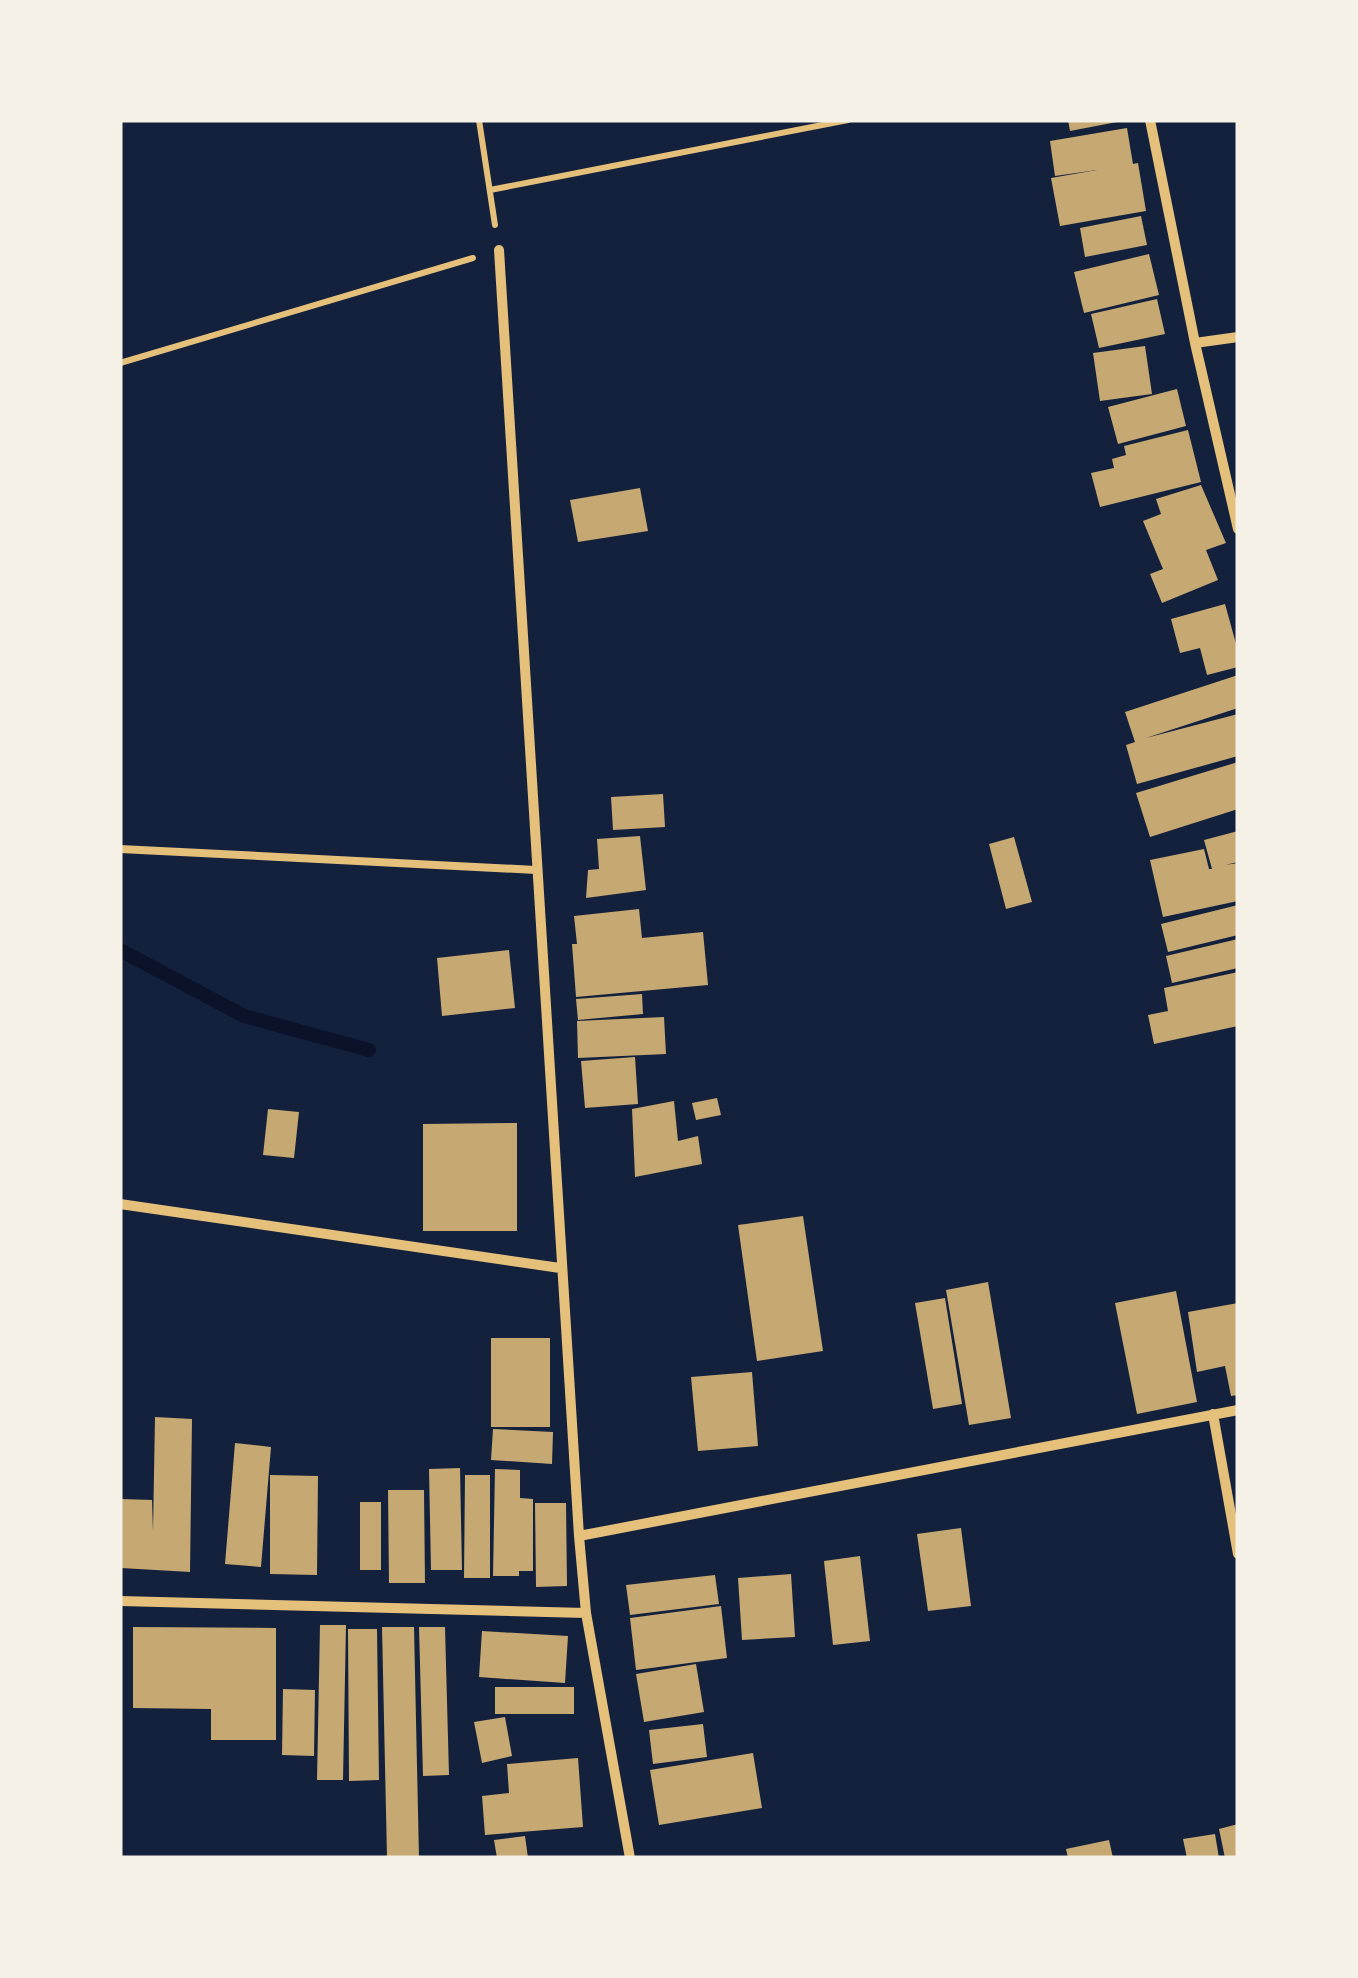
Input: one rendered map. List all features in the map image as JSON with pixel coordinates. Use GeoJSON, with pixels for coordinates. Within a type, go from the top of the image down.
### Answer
{"type":"FeatureCollection","features":[{"type":"Feature","properties":{"kind":"street"},"geometry":{"type":"LineString","coordinates":[[1150,120],[1195,344],[1238,529]]}},
{"type":"Feature","properties":{"kind":"street"},"geometry":{"type":"LineString","coordinates":[[499,250],[579,1536],[586,1612],[630,1858]]}},
{"type":"Feature","properties":{"kind":"street"},"geometry":{"type":"LineString","coordinates":[[1195,344],[1238,337]]}},
{"type":"Feature","properties":{"kind":"street"},"geometry":{"type":"LineString","coordinates":[[120,1204],[560,1268]]}},
{"type":"Feature","properties":{"kind":"street"},"geometry":{"type":"LineString","coordinates":[[579,1536],[1238,1410]]}},
{"type":"Feature","properties":{"kind":"street"},"geometry":{"type":"LineString","coordinates":[[1213,1414],[1238,1554]]}},
{"type":"Feature","properties":{"kind":"street"},"geometry":{"type":"LineString","coordinates":[[120,1601],[586,1612]]}},
{"type":"Feature","properties":{"kind":"lane"},"geometry":{"type":"LineString","coordinates":[[120,849],[536,870]]}},
{"type":"Feature","properties":{"kind":"path"},"geometry":{"type":"LineString","coordinates":[[120,363],[499,250],[480,120]]}},
{"type":"Feature","properties":{"kind":"path"},"geometry":{"type":"LineString","coordinates":[[490,190],[848,120]]}},
{"type":"Feature","properties":{"kind":"building"},"geometry":{"type":"Polygon","coordinates":[[[1068,120],[1117,120],[1117,122],[1070,131],[1068,120]]]}},
{"type":"Feature","properties":{"kind":"building"},"geometry":{"type":"Polygon","coordinates":[[[1127,128],[1146,211],[1060,226],[1051,178],[1097,170],[1055,176],[1050,141],[1127,128]]]}},
{"type":"Feature","properties":{"kind":"building"},"geometry":{"type":"Polygon","coordinates":[[[1141,216],[1147,245],[1085,257],[1080,228],[1141,216]]]}},
{"type":"Feature","properties":{"kind":"building"},"geometry":{"type":"Polygon","coordinates":[[[1149,254],[1159,295],[1084,313],[1074,272],[1149,254]]]}},
{"type":"Feature","properties":{"kind":"building"},"geometry":{"type":"Polygon","coordinates":[[[1157,299],[1165,334],[1099,348],[1091,314],[1157,299]]]}},
{"type":"Feature","properties":{"kind":"building"},"geometry":{"type":"Polygon","coordinates":[[[1145,346],[1152,394],[1100,401],[1093,353],[1145,346]]]}},
{"type":"Feature","properties":{"kind":"building"},"geometry":{"type":"Polygon","coordinates":[[[1177,389],[1186,426],[1118,444],[1108,407],[1177,389]]]}},
{"type":"Feature","properties":{"kind":"building"},"geometry":{"type":"Polygon","coordinates":[[[1188,430],[1201,482],[1100,507],[1091,473],[1114,468],[1112,459],[1126,455],[1124,446],[1188,430]]]}},
{"type":"Feature","properties":{"kind":"building"},"geometry":{"type":"Polygon","coordinates":[[[1201,485],[1226,543],[1206,550],[1218,580],[1162,603],[1150,574],[1163,569],[1143,521],[1161,514],[1156,499],[1201,485]]]}},
{"type":"Feature","properties":{"kind":"building"},"geometry":{"type":"Polygon","coordinates":[[[640,488],[648,531],[578,542],[570,500],[640,488]]]}},
{"type":"Feature","properties":{"kind":"building"},"geometry":{"type":"Polygon","coordinates":[[[1225,604],[1238,651],[1238,667],[1207,675],[1200,648],[1180,653],[1171,619],[1225,604]]]}},
{"type":"Feature","properties":{"kind":"building"},"geometry":{"type":"Polygon","coordinates":[[[1238,675],[1238,708],[1146,738],[1238,714],[1238,756],[1137,784],[1126,745],[1135,742],[1125,712],[1238,675]]]}},
{"type":"Feature","properties":{"kind":"building"},"geometry":{"type":"Polygon","coordinates":[[[1238,762],[1238,809],[1150,837],[1136,793],[1238,762]]]}},
{"type":"Feature","properties":{"kind":"building"},"geometry":{"type":"Polygon","coordinates":[[[663,794],[665,827],[613,830],[611,797],[663,794]]]}},
{"type":"Feature","properties":{"kind":"building"},"geometry":{"type":"Polygon","coordinates":[[[1238,831],[1238,862],[1225,865],[1238,863],[1238,901],[1163,917],[1150,860],[1204,849],[1212,869],[1204,840],[1238,831]]]}},
{"type":"Feature","properties":{"kind":"building"},"geometry":{"type":"Polygon","coordinates":[[[640,836],[646,890],[586,898],[588,870],[599,869],[597,839],[640,836]]]}},
{"type":"Feature","properties":{"kind":"building"},"geometry":{"type":"Polygon","coordinates":[[[1014,837],[1032,902],[1006,909],[989,844],[1014,837]]]}},
{"type":"Feature","properties":{"kind":"building"},"geometry":{"type":"Polygon","coordinates":[[[1238,905],[1238,935],[1168,952],[1161,924],[1238,905]]]}},
{"type":"Feature","properties":{"kind":"building"},"geometry":{"type":"Polygon","coordinates":[[[639,909],[642,938],[703,932],[708,985],[576,997],[574,916],[639,909]]]}},
{"type":"Feature","properties":{"kind":"building"},"geometry":{"type":"Polygon","coordinates":[[[1238,939],[1238,968],[1172,983],[1166,956],[1238,939]]]}},
{"type":"Feature","properties":{"kind":"building"},"geometry":{"type":"Polygon","coordinates":[[[509,950],[515,1008],[442,1016],[437,958],[509,950]]]}},
{"type":"Feature","properties":{"kind":"building"},"geometry":{"type":"Polygon","coordinates":[[[1238,972],[1238,1026],[1154,1044],[1148,1015],[1168,1011],[1164,988],[1238,972]]]}},
{"type":"Feature","properties":{"kind":"building"},"geometry":{"type":"Polygon","coordinates":[[[642,994],[643,1014],[578,1020],[576,999],[642,994]]]}},
{"type":"Feature","properties":{"kind":"building"},"geometry":{"type":"Polygon","coordinates":[[[664,1017],[666,1054],[578,1058],[577,1021],[664,1017]]]}},
{"type":"Feature","properties":{"kind":"building"},"geometry":{"type":"Polygon","coordinates":[[[635,1057],[638,1104],[585,1108],[581,1061],[635,1057]]]}},
{"type":"Feature","properties":{"kind":"building"},"geometry":{"type":"Polygon","coordinates":[[[717,1098],[721,1115],[696,1120],[692,1103],[717,1098]]]}},
{"type":"Feature","properties":{"kind":"building"},"geometry":{"type":"Polygon","coordinates":[[[674,1101],[678,1141],[698,1136],[702,1164],[635,1177],[632,1109],[674,1101]]]}},
{"type":"Feature","properties":{"kind":"building"},"geometry":{"type":"Polygon","coordinates":[[[268,1109],[299,1112],[294,1158],[263,1155],[268,1109]]]}},
{"type":"Feature","properties":{"kind":"building"},"geometry":{"type":"Polygon","coordinates":[[[517,1123],[517,1231],[423,1231],[423,1124],[517,1123]]]}},
{"type":"Feature","properties":{"kind":"building"},"geometry":{"type":"Polygon","coordinates":[[[803,1216],[823,1351],[757,1361],[738,1225],[803,1216]]]}},
{"type":"Feature","properties":{"kind":"building"},"geometry":{"type":"Polygon","coordinates":[[[988,1282],[1011,1418],[969,1425],[946,1290],[988,1282]]]}},
{"type":"Feature","properties":{"kind":"building"},"geometry":{"type":"Polygon","coordinates":[[[1176,1291],[1197,1402],[1137,1414],[1115,1303],[1176,1291]]]}},
{"type":"Feature","properties":{"kind":"building"},"geometry":{"type":"Polygon","coordinates":[[[945,1298],[962,1404],[933,1409],[915,1303],[945,1298]]]}},
{"type":"Feature","properties":{"kind":"building"},"geometry":{"type":"Polygon","coordinates":[[[1238,1303],[1238,1395],[1231,1396],[1225,1366],[1197,1372],[1188,1312],[1238,1303]]]}},
{"type":"Feature","properties":{"kind":"building"},"geometry":{"type":"Polygon","coordinates":[[[491,1338],[550,1338],[550,1427],[491,1427],[491,1338]]]}},
{"type":"Feature","properties":{"kind":"building"},"geometry":{"type":"Polygon","coordinates":[[[752,1372],[758,1446],[698,1451],[691,1377],[752,1372]]]}},
{"type":"Feature","properties":{"kind":"building"},"geometry":{"type":"Polygon","coordinates":[[[155,1417],[192,1419],[190,1572],[121,1568],[121,1499],[152,1500],[153,1532],[155,1417]]]}},
{"type":"Feature","properties":{"kind":"building"},"geometry":{"type":"Polygon","coordinates":[[[493,1429],[553,1432],[552,1464],[491,1460],[493,1429]]]}},
{"type":"Feature","properties":{"kind":"building"},"geometry":{"type":"Polygon","coordinates":[[[235,1443],[271,1447],[261,1567],[225,1564],[235,1443]]]}},
{"type":"Feature","properties":{"kind":"building"},"geometry":{"type":"Polygon","coordinates":[[[460,1468],[462,1570],[431,1570],[429,1469],[460,1468]]]}},
{"type":"Feature","properties":{"kind":"building"},"geometry":{"type":"Polygon","coordinates":[[[495,1469],[520,1470],[520,1498],[533,1499],[533,1571],[519,1571],[519,1576],[493,1576],[495,1469]]]}},
{"type":"Feature","properties":{"kind":"building"},"geometry":{"type":"Polygon","coordinates":[[[270,1475],[318,1476],[317,1575],[270,1574],[270,1475]]]}},
{"type":"Feature","properties":{"kind":"building"},"geometry":{"type":"Polygon","coordinates":[[[465,1475],[490,1475],[490,1578],[464,1578],[465,1475]]]}},
{"type":"Feature","properties":{"kind":"building"},"geometry":{"type":"Polygon","coordinates":[[[388,1490],[424,1490],[425,1583],[389,1583],[388,1490]]]}},
{"type":"Feature","properties":{"kind":"building"},"geometry":{"type":"Polygon","coordinates":[[[360,1502],[381,1502],[381,1570],[360,1570],[360,1502]]]}},
{"type":"Feature","properties":{"kind":"building"},"geometry":{"type":"Polygon","coordinates":[[[535,1503],[566,1503],[567,1586],[536,1587],[535,1503]]]}},
{"type":"Feature","properties":{"kind":"building"},"geometry":{"type":"Polygon","coordinates":[[[961,1528],[971,1606],[928,1611],[917,1534],[961,1528]]]}},
{"type":"Feature","properties":{"kind":"building"},"geometry":{"type":"Polygon","coordinates":[[[860,1556],[870,1641],[833,1645],[824,1561],[860,1556]]]}},
{"type":"Feature","properties":{"kind":"building"},"geometry":{"type":"Polygon","coordinates":[[[791,1574],[795,1637],[742,1640],[738,1578],[791,1574]]]}},
{"type":"Feature","properties":{"kind":"building"},"geometry":{"type":"Polygon","coordinates":[[[715,1575],[719,1604],[630,1615],[626,1585],[715,1575]]]}},
{"type":"Feature","properties":{"kind":"building"},"geometry":{"type":"Polygon","coordinates":[[[721,1606],[727,1658],[636,1670],[630,1618],[721,1606]]]}},
{"type":"Feature","properties":{"kind":"building"},"geometry":{"type":"Polygon","coordinates":[[[320,1625],[346,1625],[343,1780],[317,1780],[320,1625]]]}},
{"type":"Feature","properties":{"kind":"building"},"geometry":{"type":"Polygon","coordinates":[[[133,1627],[276,1628],[276,1740],[211,1740],[211,1709],[133,1708],[133,1627]]]}},
{"type":"Feature","properties":{"kind":"building"},"geometry":{"type":"Polygon","coordinates":[[[382,1627],[414,1627],[419,1858],[387,1858],[382,1627]]]}},
{"type":"Feature","properties":{"kind":"building"},"geometry":{"type":"Polygon","coordinates":[[[419,1627],[445,1627],[449,1775],[423,1776],[419,1627]]]}},
{"type":"Feature","properties":{"kind":"building"},"geometry":{"type":"Polygon","coordinates":[[[348,1629],[377,1629],[379,1780],[349,1781],[348,1629]]]}},
{"type":"Feature","properties":{"kind":"building"},"geometry":{"type":"Polygon","coordinates":[[[482,1631],[568,1636],[565,1683],[479,1677],[482,1631]]]}},
{"type":"Feature","properties":{"kind":"building"},"geometry":{"type":"Polygon","coordinates":[[[696,1664],[704,1712],[644,1722],[636,1674],[696,1664]]]}},
{"type":"Feature","properties":{"kind":"building"},"geometry":{"type":"Polygon","coordinates":[[[495,1687],[574,1687],[574,1714],[495,1714],[495,1687]]]}},
{"type":"Feature","properties":{"kind":"building"},"geometry":{"type":"Polygon","coordinates":[[[283,1689],[315,1690],[314,1756],[282,1755],[283,1689]]]}},
{"type":"Feature","properties":{"kind":"building"},"geometry":{"type":"Polygon","coordinates":[[[505,1717],[512,1756],[482,1763],[474,1722],[505,1717]]]}},
{"type":"Feature","properties":{"kind":"building"},"geometry":{"type":"Polygon","coordinates":[[[703,1724],[707,1757],[653,1764],[649,1730],[703,1724]]]}},
{"type":"Feature","properties":{"kind":"building"},"geometry":{"type":"Polygon","coordinates":[[[753,1753],[762,1808],[659,1825],[650,1770],[753,1753]]]}},
{"type":"Feature","properties":{"kind":"building"},"geometry":{"type":"Polygon","coordinates":[[[578,1758],[583,1827],[485,1835],[482,1796],[509,1793],[507,1764],[578,1758]]]}},
{"type":"Feature","properties":{"kind":"building"},"geometry":{"type":"Polygon","coordinates":[[[1238,1824],[1238,1858],[1225,1858],[1219,1829],[1238,1824]]]}},
{"type":"Feature","properties":{"kind":"building"},"geometry":{"type":"Polygon","coordinates":[[[1215,1834],[1219,1858],[1187,1858],[1183,1839],[1215,1834]]]}},
{"type":"Feature","properties":{"kind":"building"},"geometry":{"type":"Polygon","coordinates":[[[525,1836],[528,1858],[497,1858],[494,1840],[525,1836]]]}},
{"type":"Feature","properties":{"kind":"building"},"geometry":{"type":"Polygon","coordinates":[[[1109,1840],[1113,1858],[1068,1858],[1066,1849],[1109,1840]]]}},
{"type":"Feature","properties":{"kind":"waterway"},"geometry":{"type":"LineString","coordinates":[[120,950],[244,1016],[369,1050]]}}]}
